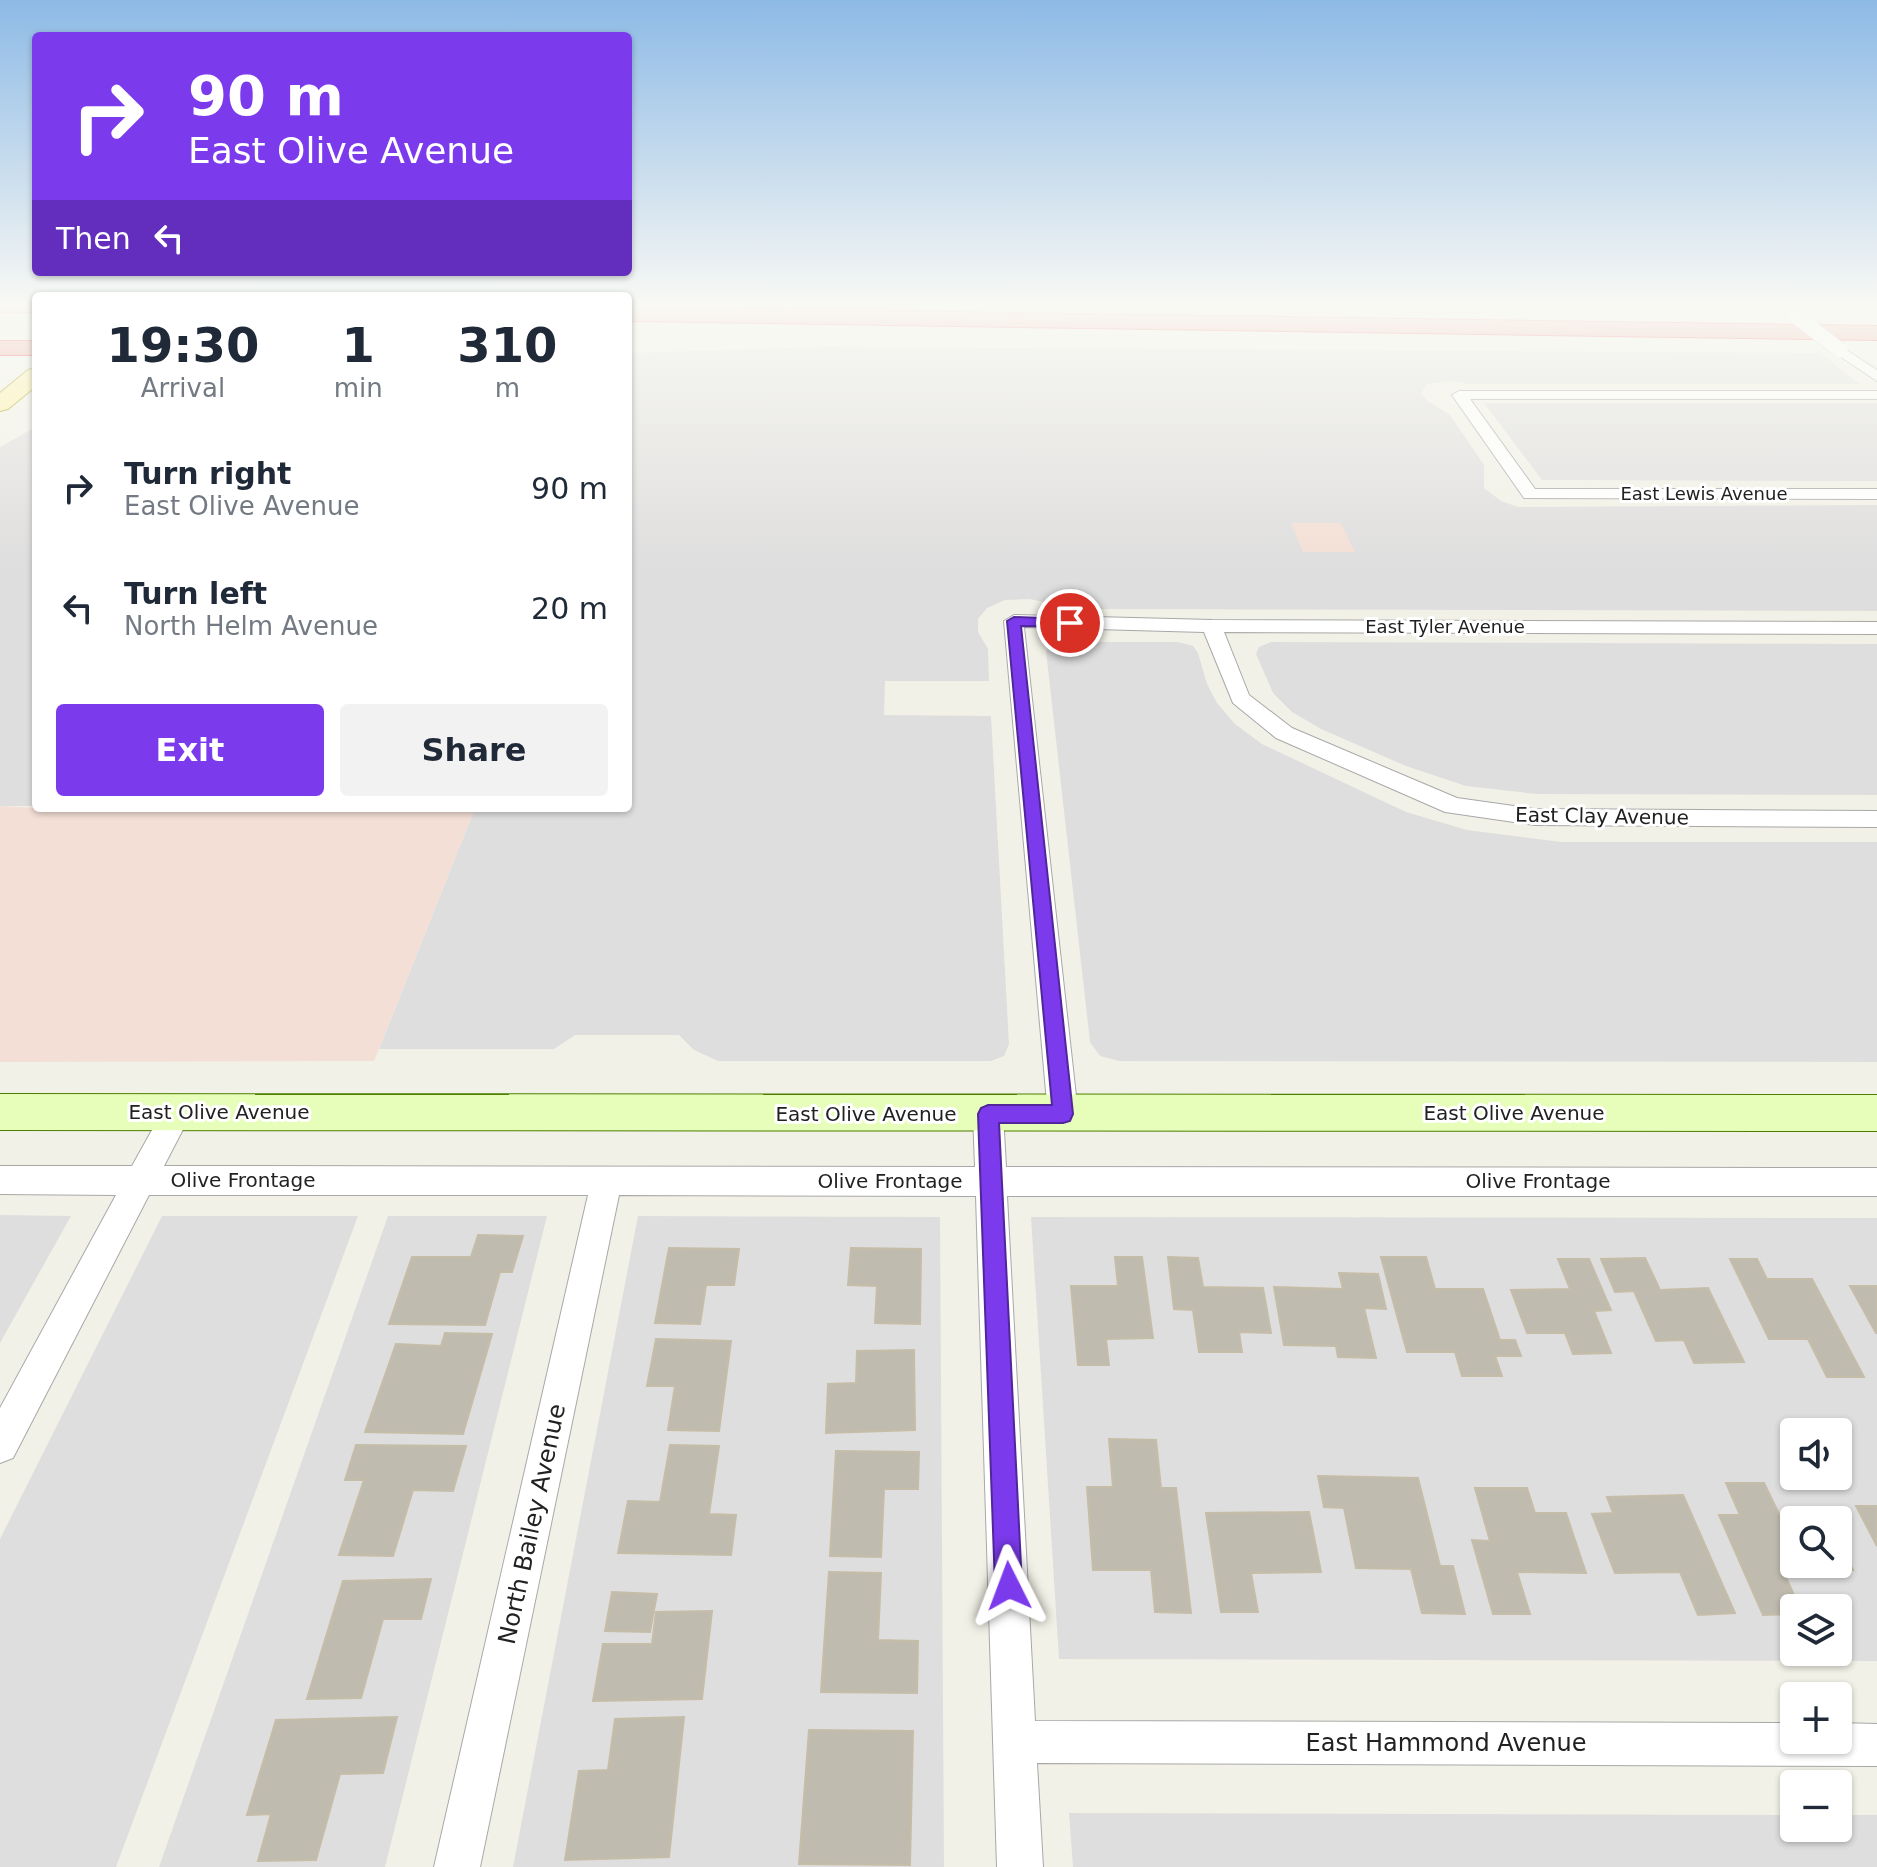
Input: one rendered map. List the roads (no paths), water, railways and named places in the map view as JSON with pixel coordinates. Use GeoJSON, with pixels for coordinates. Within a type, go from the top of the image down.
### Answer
{"type":"FeatureCollection","features":[{"type":"Feature","properties":{"kind":"main road"},"geometry":{"type":"LineString","coordinates":[[11,415],[26,391]]}},
{"type":"Feature","properties":{"kind":"main road","name":"East Olive Avenue"},"geometry":{"type":"LineString","coordinates":[[0,1112],[1877,1113]]}},
{"type":"Feature","properties":{"kind":"street","name":"East Lewis Avenue"},"geometry":{"type":"LineString","coordinates":[[1877,395],[1459,395],[1530,494],[1877,494]]}},
{"type":"Feature","properties":{"kind":"street","name":"East Tyler Avenue"},"geometry":{"type":"LineString","coordinates":[[1063,1114],[1014,621],[1212,626],[1877,628]]}},
{"type":"Feature","properties":{"kind":"street","name":"East Clay Avenue"},"geometry":{"type":"LineString","coordinates":[[1212,626],[1240,698],[1284,733],[1453,806],[1535,817],[1877,819]]}},
{"type":"Feature","properties":{"kind":"street"},"geometry":{"type":"LineString","coordinates":[[0,1445],[177,1112]]}},
{"type":"Feature","properties":{"kind":"street"},"geometry":{"type":"LineString","coordinates":[[988,1114],[1020,1867]]}},
{"type":"Feature","properties":{"kind":"street","name":"Olive Frontage"},"geometry":{"type":"LineString","coordinates":[[0,1180],[1877,1182]]}},
{"type":"Feature","properties":{"kind":"street","name":"North Bailey Avenue"},"geometry":{"type":"LineString","coordinates":[[457,1867],[607,1180]]}},
{"type":"Feature","properties":{"kind":"street","name":"East Hammond Avenue"},"geometry":{"type":"LineString","coordinates":[[1015,1742],[1877,1745]]}}]}
